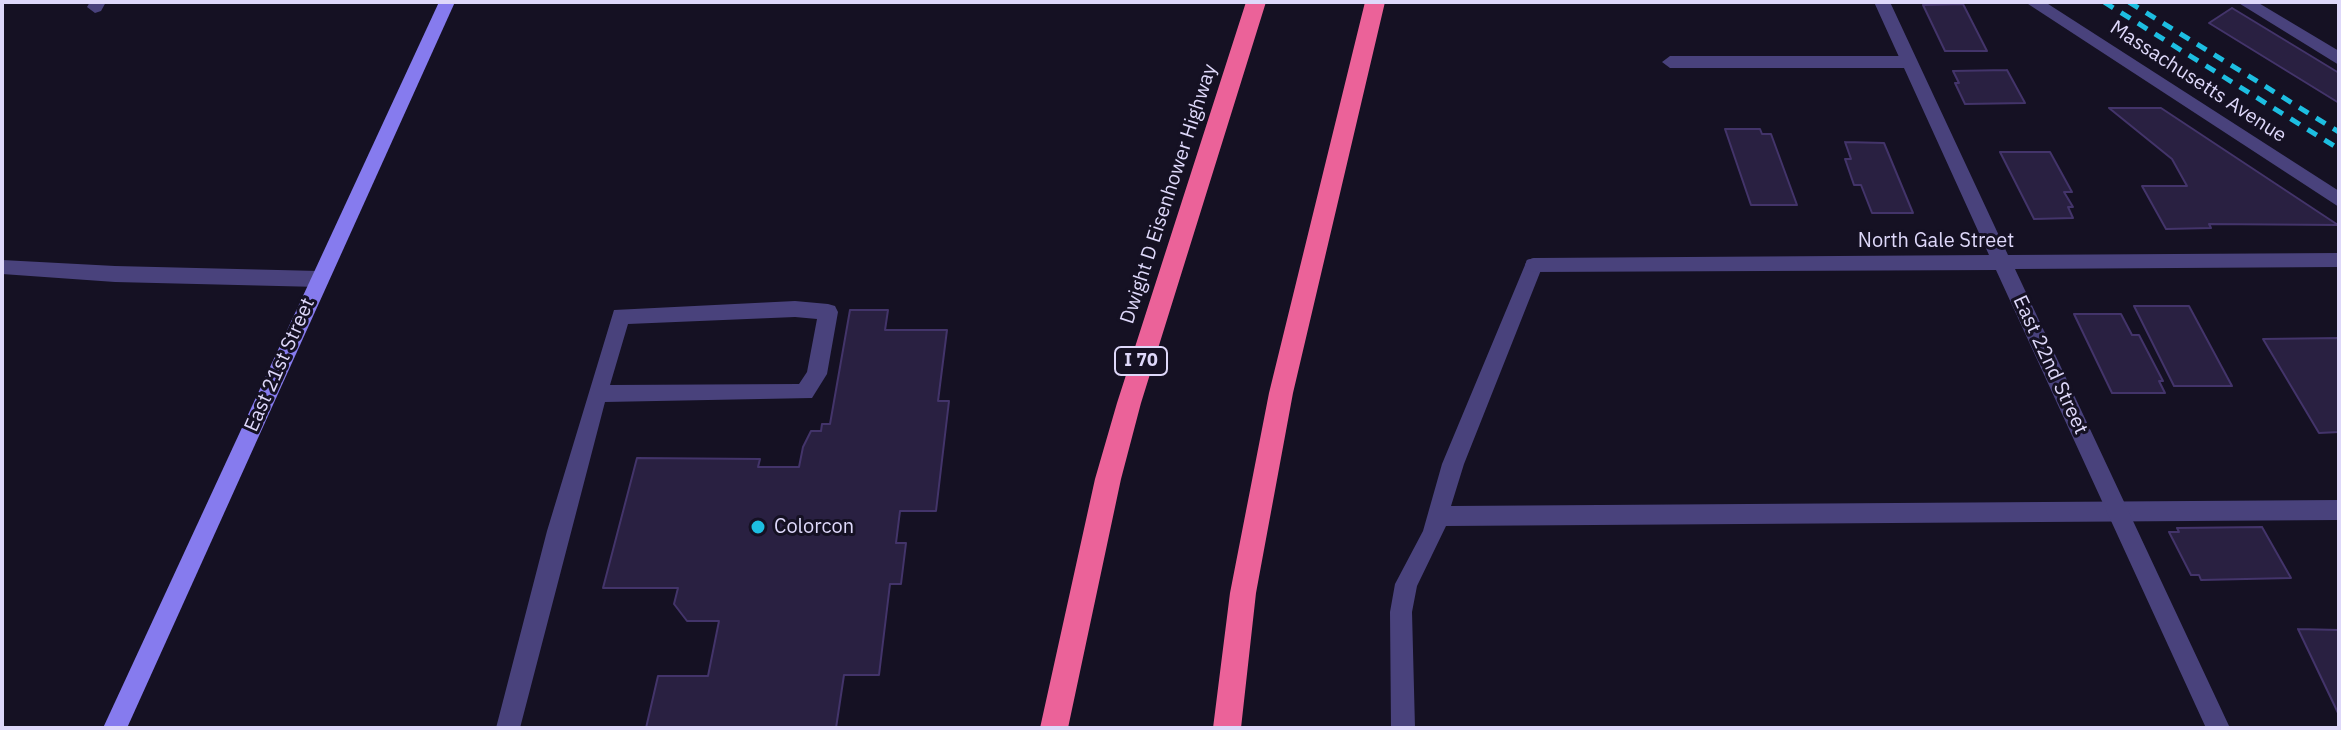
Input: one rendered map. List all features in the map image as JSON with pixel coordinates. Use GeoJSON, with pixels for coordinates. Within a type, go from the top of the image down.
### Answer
{"type":"FeatureCollection","features":[{"type":"Feature","properties":{"kind":"highway","name":"Dwight D Eisenhower Highway"},"geometry":{"type":"LineString","coordinates":[[1054,728],[1108,479],[1129,403],[1256,2]]}},
{"type":"Feature","properties":{"kind":"highway"},"geometry":{"type":"LineString","coordinates":[[1227,728],[1243,593],[1278,409],[1375,2]]}},
{"type":"Feature","properties":{"kind":"main road","name":"East 21st Street"},"geometry":{"type":"LineString","coordinates":[[115,728],[447,2]]}},
{"type":"Feature","properties":{"kind":"street","name":"East 22nd Street"},"geometry":{"type":"LineString","coordinates":[[1882,2],[2218,728]]}},
{"type":"Feature","properties":{"kind":"street","name":"Massachusetts Avenue"},"geometry":{"type":"LineString","coordinates":[[2033,2],[2339,200]]}},
{"type":"Feature","properties":{"kind":"street"},"geometry":{"type":"LineString","coordinates":[[2245,2],[2339,59]]}},
{"type":"Feature","properties":{"kind":"street"},"geometry":{"type":"LineString","coordinates":[[1670,62],[1908,62]]}},
{"type":"Feature","properties":{"kind":"street","name":"North Gale Street"},"geometry":{"type":"LineString","coordinates":[[1438,516],[1453,464],[1534,265],[2339,260]]}},
{"type":"Feature","properties":{"kind":"street"},"geometry":{"type":"LineString","coordinates":[[5,273],[319,279]]}},
{"type":"Feature","properties":{"kind":"street"},"geometry":{"type":"LineString","coordinates":[[508,728],[597,394],[621,316],[795,309],[828,312],[817,374],[805,392],[597,394]]}},
{"type":"Feature","properties":{"kind":"street"},"geometry":{"type":"LineString","coordinates":[[1403,728],[1401,612],[1406,584],[1428,544],[1438,516],[2339,510]]}},
{"type":"Feature","properties":{"kind":"building"},"geometry":{"type":"Polygon","coordinates":[[[1963,4],[1987,51],[1945,51],[1923,5],[1963,4]]]}},
{"type":"Feature","properties":{"kind":"building"},"geometry":{"type":"Polygon","coordinates":[[[2232,8],[2339,73],[2339,103],[2209,23],[2232,8]]]}},
{"type":"Feature","properties":{"kind":"building"},"geometry":{"type":"Polygon","coordinates":[[[2007,70],[2025,103],[1965,104],[1953,71],[2007,70]]]}},
{"type":"Feature","properties":{"kind":"building"},"geometry":{"type":"Polygon","coordinates":[[[2109,108],[2161,108],[2338,225],[2209,224],[2211,228],[2166,229],[2142,186],[2187,186],[2172,159],[2109,108]]]}},
{"type":"Feature","properties":{"kind":"building"},"geometry":{"type":"Polygon","coordinates":[[[1725,129],[1760,129],[1762,134],[1771,134],[1797,205],[1751,205],[1725,129]]]}},
{"type":"Feature","properties":{"kind":"building"},"geometry":{"type":"Polygon","coordinates":[[[1845,142],[1884,143],[1913,213],[1872,213],[1861,185],[1854,185],[1845,159],[1851,159],[1845,142]]]}},
{"type":"Feature","properties":{"kind":"building"},"geometry":{"type":"Polygon","coordinates":[[[2000,152],[2050,152],[2072,192],[2064,192],[2073,207],[2068,207],[2073,218],[2034,219],[2000,152]]]}},
{"type":"Feature","properties":{"kind":"building"},"geometry":{"type":"Polygon","coordinates":[[[2134,306],[2189,306],[2232,386],[2174,386],[2134,306]]]}},
{"type":"Feature","properties":{"kind":"building","name":"Colorcon"},"geometry":{"type":"Polygon","coordinates":[[[850,310],[888,310],[885,330],[947,330],[938,401],[949,401],[936,511],[900,511],[896,543],[906,543],[901,584],[890,584],[879,675],[844,675],[836,728],[646,728],[658,676],[708,676],[719,621],[687,621],[674,604],[678,588],[603,588],[637,458],[760,459],[758,467],[799,467],[803,447],[811,431],[821,431],[822,424],[830,424],[850,310]]]}},
{"type":"Feature","properties":{"kind":"building"},"geometry":{"type":"Polygon","coordinates":[[[2074,314],[2121,314],[2132,335],[2139,335],[2163,381],[2159,381],[2165,393],[2112,393],[2074,314]]]}},
{"type":"Feature","properties":{"kind":"building"},"geometry":{"type":"Polygon","coordinates":[[[2339,338],[2339,432],[2319,433],[2263,339],[2339,338]]]}},
{"type":"Feature","properties":{"kind":"building"},"geometry":{"type":"Polygon","coordinates":[[[2262,527],[2291,578],[2201,580],[2199,575],[2191,575],[2169,532],[2179,532],[2177,528],[2262,527]]]}},
{"type":"Feature","properties":{"kind":"building"},"geometry":{"type":"Polygon","coordinates":[[[2298,629],[2339,630],[2339,715],[2298,629]]]}},
{"type":"Feature","properties":{"kind":"railway"},"geometry":{"type":"LineString","coordinates":[[2104,2],[2339,149]]}},
{"type":"Feature","properties":{"kind":"railway"},"geometry":{"type":"LineString","coordinates":[[2129,2],[2339,132]]}},
{"type":"Feature","properties":{"kind":"place","name":"Colorcon"},"geometry":{"type":"Point","coordinates":[758,527]}}]}
